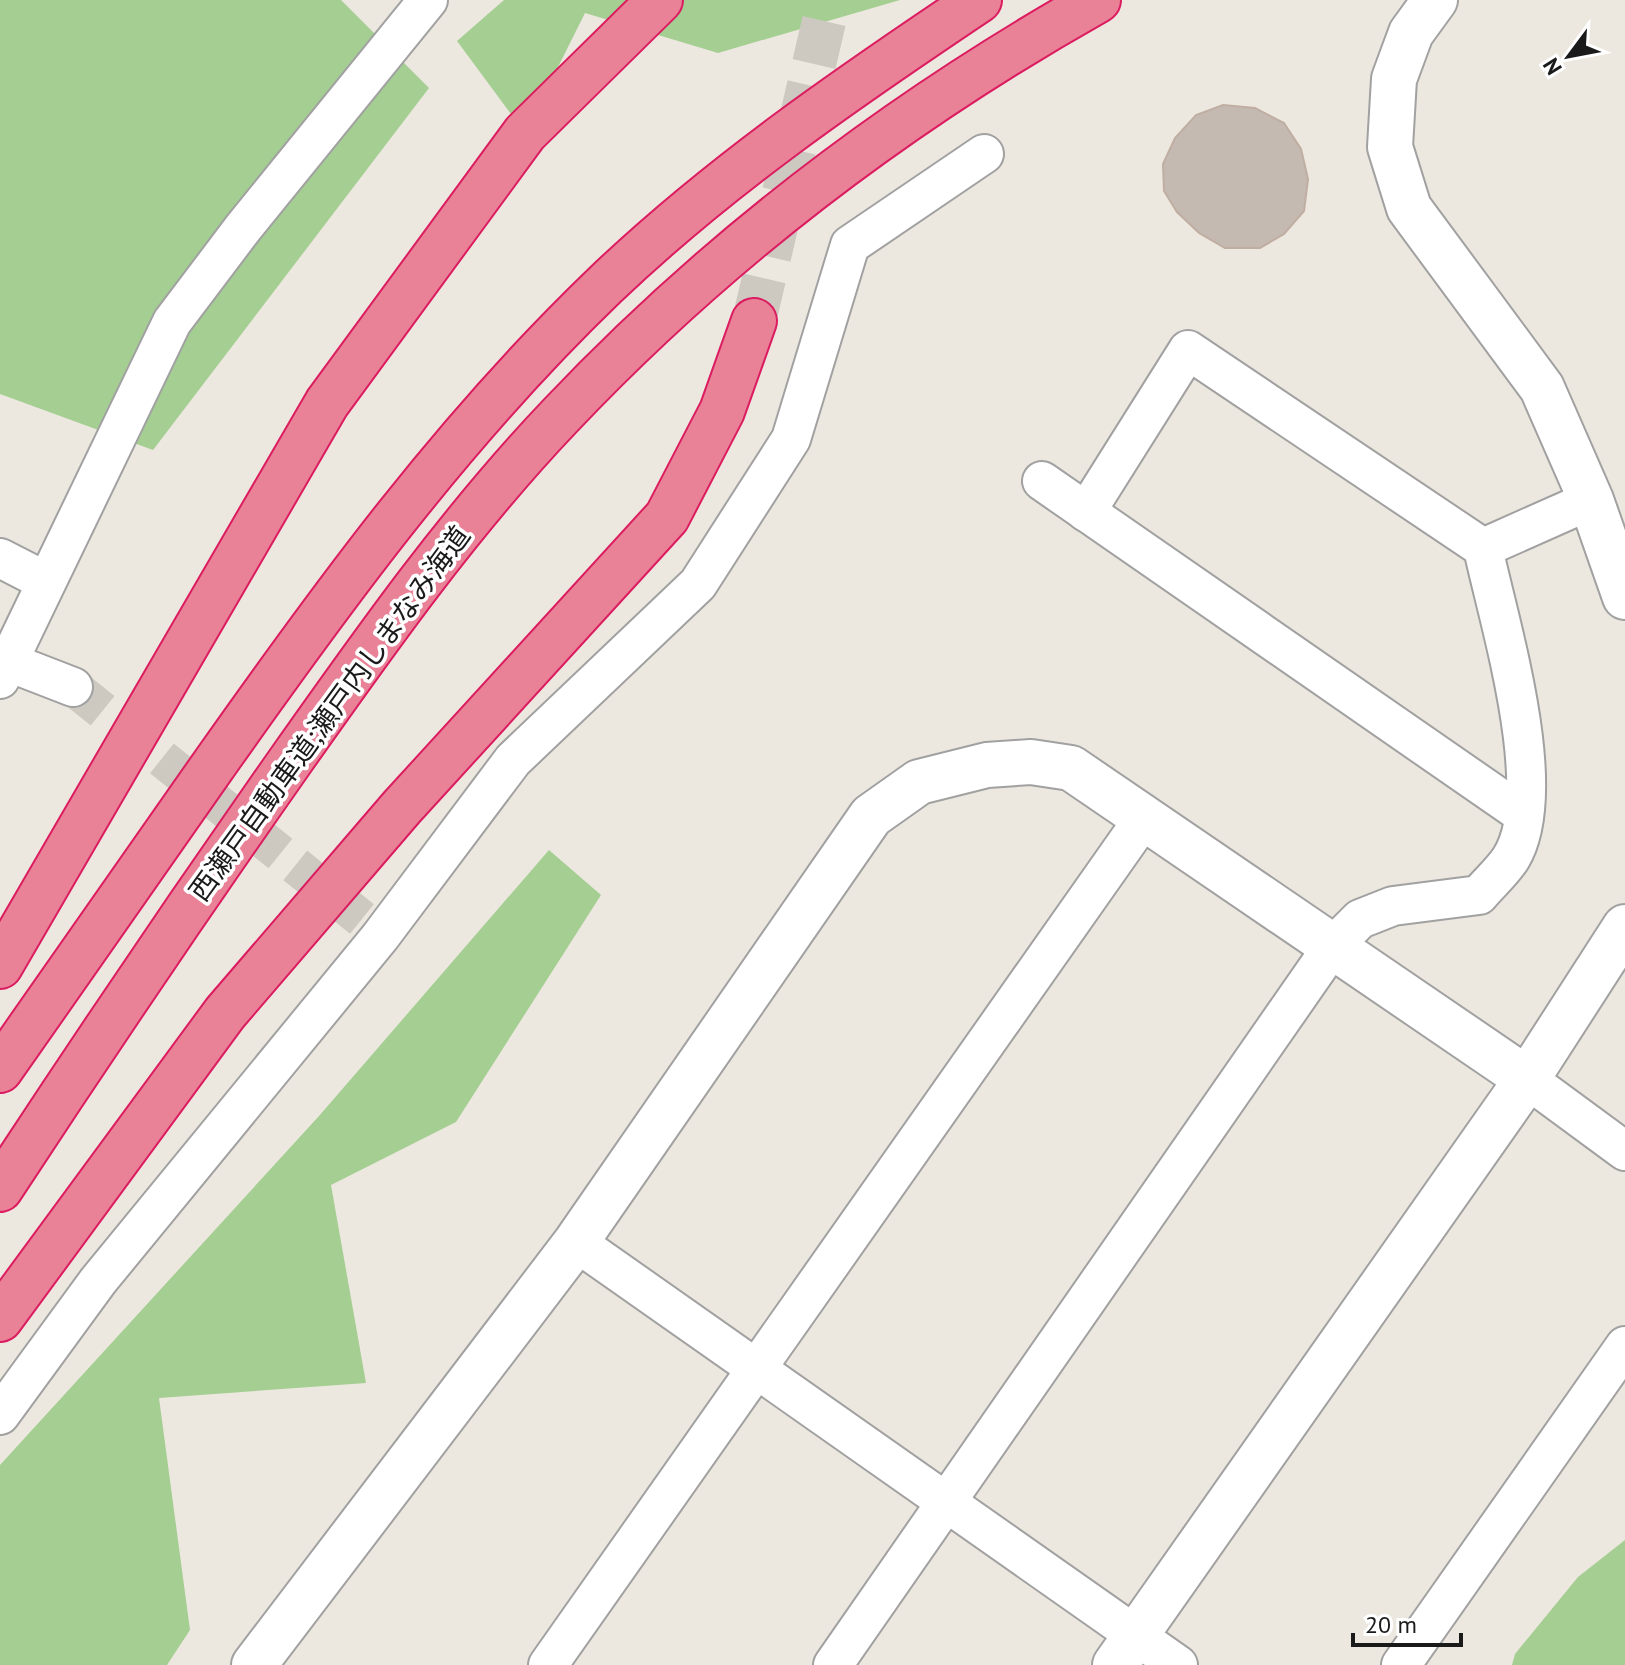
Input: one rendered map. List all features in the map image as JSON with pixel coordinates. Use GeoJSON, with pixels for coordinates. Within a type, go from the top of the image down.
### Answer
{"type":"FeatureCollection","features":[{"type":"Feature","properties":{"kind":"highway"},"geometry":{"type":"LineString","coordinates":[[0,966],[327,403],[525,133],[660,0]]}},
{"type":"Feature","properties":{"kind":"highway"},"geometry":{"type":"LineString","coordinates":[[0,1070],[340,586],[437,464],[519,371],[607,284],[705,198],[822,105],[979,0]]}},
{"type":"Feature","properties":{"kind":"highway","name":"西瀬戸自動車道;瀬戸内しまなみ海道"},"geometry":{"type":"LineString","coordinates":[[0,1189],[158,949],[388,622],[478,509],[558,418],[647,329],[741,245],[855,154],[1010,49],[1098,0]]}},
{"type":"Feature","properties":{"kind":"highway"},"geometry":{"type":"LineString","coordinates":[[0,1319],[225,1013],[402,807],[667,517],[722,411],[754,321]]}},
{"type":"Feature","properties":{"kind":"street"},"geometry":{"type":"LineString","coordinates":[[73,687],[5,671],[45,581],[172,322],[243,228],[428,0]]}},
{"type":"Feature","properties":{"kind":"street"},"geometry":{"type":"LineString","coordinates":[[1435,0],[1411,33],[1394,79],[1390,147],[1409,208],[1542,388],[1591,500],[1625,597]]}},
{"type":"Feature","properties":{"kind":"street"},"geometry":{"type":"LineString","coordinates":[[0,1415],[98,1281],[371,928],[513,760],[698,584],[791,439],[850,245],[984,154]]}},
{"type":"Feature","properties":{"kind":"street"},"geometry":{"type":"LineString","coordinates":[[833,1665],[1332,947],[1360,919],[1393,906],[1479,895],[1512,856],[1524,815],[1528,760],[1483,548],[1188,350],[1086,512]]}},
{"type":"Feature","properties":{"kind":"street"},"geometry":{"type":"LineString","coordinates":[[1042,481],[1524,815]]}},
{"type":"Feature","properties":{"kind":"street"},"geometry":{"type":"LineString","coordinates":[[1483,548],[1591,500]]}},
{"type":"Feature","properties":{"kind":"street"},"geometry":{"type":"LineString","coordinates":[[0,558],[45,581]]}},
{"type":"Feature","properties":{"kind":"street"},"geometry":{"type":"LineString","coordinates":[[254,1665],[576,1242],[871,816],[919,782],[987,765],[1031,762],[1071,768],[1527,1079],[1625,1151]]}},
{"type":"Feature","properties":{"kind":"street"},"geometry":{"type":"LineString","coordinates":[[548,1665],[1144,818]]}},
{"type":"Feature","properties":{"kind":"street"},"geometry":{"type":"LineString","coordinates":[[1125,1650],[1527,1079],[1625,927]]}},
{"type":"Feature","properties":{"kind":"street"},"geometry":{"type":"LineString","coordinates":[[576,1242],[946,1502],[1125,1650],[1178,1665]]}},
{"type":"Feature","properties":{"kind":"street"},"geometry":{"type":"LineString","coordinates":[[1401,1665],[1625,1346]]}},
{"type":"Feature","properties":{"kind":"green space"},"geometry":{"type":"Polygon","coordinates":[[[0,0],[341,0],[429,88],[153,450],[0,394],[0,0]]]}},
{"type":"Feature","properties":{"kind":"green space"},"geometry":{"type":"Polygon","coordinates":[[[504,0],[900,0],[718,53],[585,13],[525,133],[457,41],[504,0]]]}},
{"type":"Feature","properties":{"kind":"green space"},"geometry":{"type":"Polygon","coordinates":[[[549,850],[601,895],[456,1122],[331,1185],[366,1383],[159,1398],[190,1630],[167,1665],[0,1665],[0,1465],[319,1116],[549,850]]]}},
{"type":"Feature","properties":{"kind":"green space"},"geometry":{"type":"Polygon","coordinates":[[[1625,1540],[1625,1665],[1512,1665],[1515,1654],[1578,1577],[1625,1540]]]}},
{"type":"Feature","properties":{"kind":"building"},"geometry":{"type":"Polygon","coordinates":[[[1223,105],[1255,108],[1284,123],[1301,149],[1308,179],[1304,211],[1284,234],[1260,248],[1225,248],[1199,233],[1177,212],[1164,191],[1163,164],[1175,138],[1196,115],[1223,105]]]}},
{"type":"Feature","properties":{"kind":"tunnel"},"geometry":{"type":"LineString","coordinates":[[754,321],[829,0]]}},
{"type":"Feature","properties":{"kind":"tunnel"},"geometry":{"type":"LineString","coordinates":[[73,687],[362,919]]}}]}
